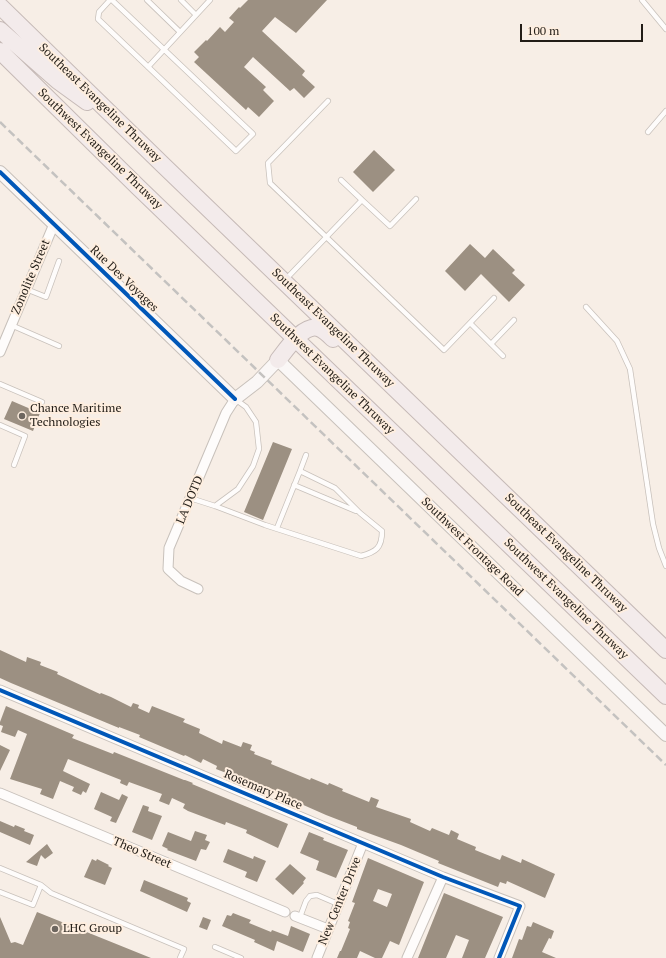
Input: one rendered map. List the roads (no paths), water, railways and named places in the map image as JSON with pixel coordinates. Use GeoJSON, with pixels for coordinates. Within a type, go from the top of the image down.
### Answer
{"type":"FeatureCollection","features":[{"type":"Feature","properties":{"kind":"highway","name":"Southeast Evangeline Thruway"},"geometry":{"type":"LineString","coordinates":[[2,5],[136,139],[666,650]]}},
{"type":"Feature","properties":{"kind":"highway"},"geometry":{"type":"LineString","coordinates":[[0,30],[58,81],[136,139]]}},
{"type":"Feature","properties":{"kind":"highway","name":"Southwest Evangeline Thruway"},"geometry":{"type":"LineString","coordinates":[[0,51],[322,365],[666,696]]}},
{"type":"Feature","properties":{"kind":"highway"},"geometry":{"type":"LineString","coordinates":[[0,68],[26,76]]}},
{"type":"Feature","properties":{"kind":"highway"},"geometry":{"type":"LineString","coordinates":[[278,360],[305,330],[315,327],[324,330],[334,339],[352,346]]}},
{"type":"Feature","properties":{"kind":"highway"},"geometry":{"type":"LineString","coordinates":[[278,360],[288,356],[298,356],[322,365]]}},
{"type":"Feature","properties":{"kind":"main road","name":"Rue Des Voyages"},"geometry":{"type":"LineString","coordinates":[[0,172],[235,400]]}},
{"type":"Feature","properties":{"kind":"main road"},"geometry":{"type":"LineString","coordinates":[[235,400],[257,382],[278,360]]}},
{"type":"Feature","properties":{"kind":"main road","name":"Southwest Frontage Road"},"geometry":{"type":"LineString","coordinates":[[278,360],[666,735]]}},
{"type":"Feature","properties":{"kind":"street","name":"Zonolite Street"},"geometry":{"type":"LineString","coordinates":[[1,346],[54,224]]}},
{"type":"Feature","properties":{"kind":"street","name":"LA DOTD"},"geometry":{"type":"LineString","coordinates":[[198,589],[181,581],[168,569],[169,548],[226,413],[235,400]]}},
{"type":"Feature","properties":{"kind":"street","name":"Rosemary Place"},"geometry":{"type":"LineString","coordinates":[[0,690],[443,877],[520,906],[499,958]]}},
{"type":"Feature","properties":{"kind":"street","name":"Theo Street"},"geometry":{"type":"LineString","coordinates":[[0,793],[285,912]]}},
{"type":"Feature","properties":{"kind":"street","name":"New Center Drive"},"geometry":{"type":"LineString","coordinates":[[317,958],[363,843]]}},
{"type":"Feature","properties":{"kind":"street"},"geometry":{"type":"LineString","coordinates":[[407,958],[443,877]]}},
{"type":"Feature","properties":{"kind":"street"},"geometry":{"type":"LineString","coordinates":[[298,916],[328,929]]}},
{"type":"Feature","properties":{"kind":"lane"},"geometry":{"type":"LineString","coordinates":[[111,0],[253,134],[236,151],[98,19],[98,12],[111,0]]}},
{"type":"Feature","properties":{"kind":"lane"},"geometry":{"type":"LineString","coordinates":[[147,0],[180,32]]}},
{"type":"Feature","properties":{"kind":"lane"},"geometry":{"type":"LineString","coordinates":[[181,0],[196,15]]}},
{"type":"Feature","properties":{"kind":"lane"},"geometry":{"type":"LineString","coordinates":[[148,68],[210,0]]}},
{"type":"Feature","properties":{"kind":"lane"},"geometry":{"type":"LineString","coordinates":[[642,0],[666,29]]}},
{"type":"Feature","properties":{"kind":"lane"},"geometry":{"type":"LineString","coordinates":[[328,101],[268,163],[270,183],[444,350],[494,298]]}},
{"type":"Feature","properties":{"kind":"lane"},"geometry":{"type":"LineString","coordinates":[[648,132],[666,111]]}},
{"type":"Feature","properties":{"kind":"lane"},"geometry":{"type":"LineString","coordinates":[[341,180],[390,226],[416,199]]}},
{"type":"Feature","properties":{"kind":"lane"},"geometry":{"type":"LineString","coordinates":[[284,281],[362,200]]}},
{"type":"Feature","properties":{"kind":"lane"},"geometry":{"type":"LineString","coordinates":[[26,289],[46,297],[59,261]]}},
{"type":"Feature","properties":{"kind":"lane"},"geometry":{"type":"LineString","coordinates":[[586,307],[617,341],[625,355],[630,369],[653,524],[659,548],[666,566]]}},
{"type":"Feature","properties":{"kind":"lane"},"geometry":{"type":"LineString","coordinates":[[491,344],[514,320]]}},
{"type":"Feature","properties":{"kind":"lane"},"geometry":{"type":"LineString","coordinates":[[470,323],[503,356]]}},
{"type":"Feature","properties":{"kind":"lane"},"geometry":{"type":"LineString","coordinates":[[11,325],[59,346]]}},
{"type":"Feature","properties":{"kind":"lane"},"geometry":{"type":"LineString","coordinates":[[0,384],[42,402]]}},
{"type":"Feature","properties":{"kind":"lane"},"geometry":{"type":"LineString","coordinates":[[215,506],[238,489],[253,466],[259,449],[256,422],[246,407],[235,400]]}},
{"type":"Feature","properties":{"kind":"lane"},"geometry":{"type":"LineString","coordinates":[[0,425],[25,436],[14,465]]}},
{"type":"Feature","properties":{"kind":"lane"},"geometry":{"type":"LineString","coordinates":[[276,528],[306,455]]}},
{"type":"Feature","properties":{"kind":"lane"},"geometry":{"type":"LineString","coordinates":[[190,498],[361,556],[378,549],[382,540],[382,531],[360,513],[335,488],[300,471]]}},
{"type":"Feature","properties":{"kind":"lane"},"geometry":{"type":"LineString","coordinates":[[294,485],[360,513]]}},
{"type":"Feature","properties":{"kind":"lane"},"geometry":{"type":"LineString","coordinates":[[0,868],[41,885],[52,893],[184,949],[180,958]]}},
{"type":"Feature","properties":{"kind":"lane"},"geometry":{"type":"LineString","coordinates":[[0,892],[33,905],[41,885]]}},
{"type":"Feature","properties":{"kind":"lane"},"geometry":{"type":"LineString","coordinates":[[298,916],[310,896],[317,895],[338,904]]}},
{"type":"Feature","properties":{"kind":"lane"},"geometry":{"type":"LineString","coordinates":[[215,947],[241,958]]}},
{"type":"Feature","properties":{"kind":"railway"},"geometry":{"type":"LineString","coordinates":[[0,122],[666,765]]}},
{"type":"Feature","properties":{"kind":"place","name":"Chance Maritime Technologies"},"geometry":{"type":"Point","coordinates":[22,416]}},
{"type":"Feature","properties":{"kind":"place","name":"LHC Group"},"geometry":{"type":"Point","coordinates":[55,929]}}]}
